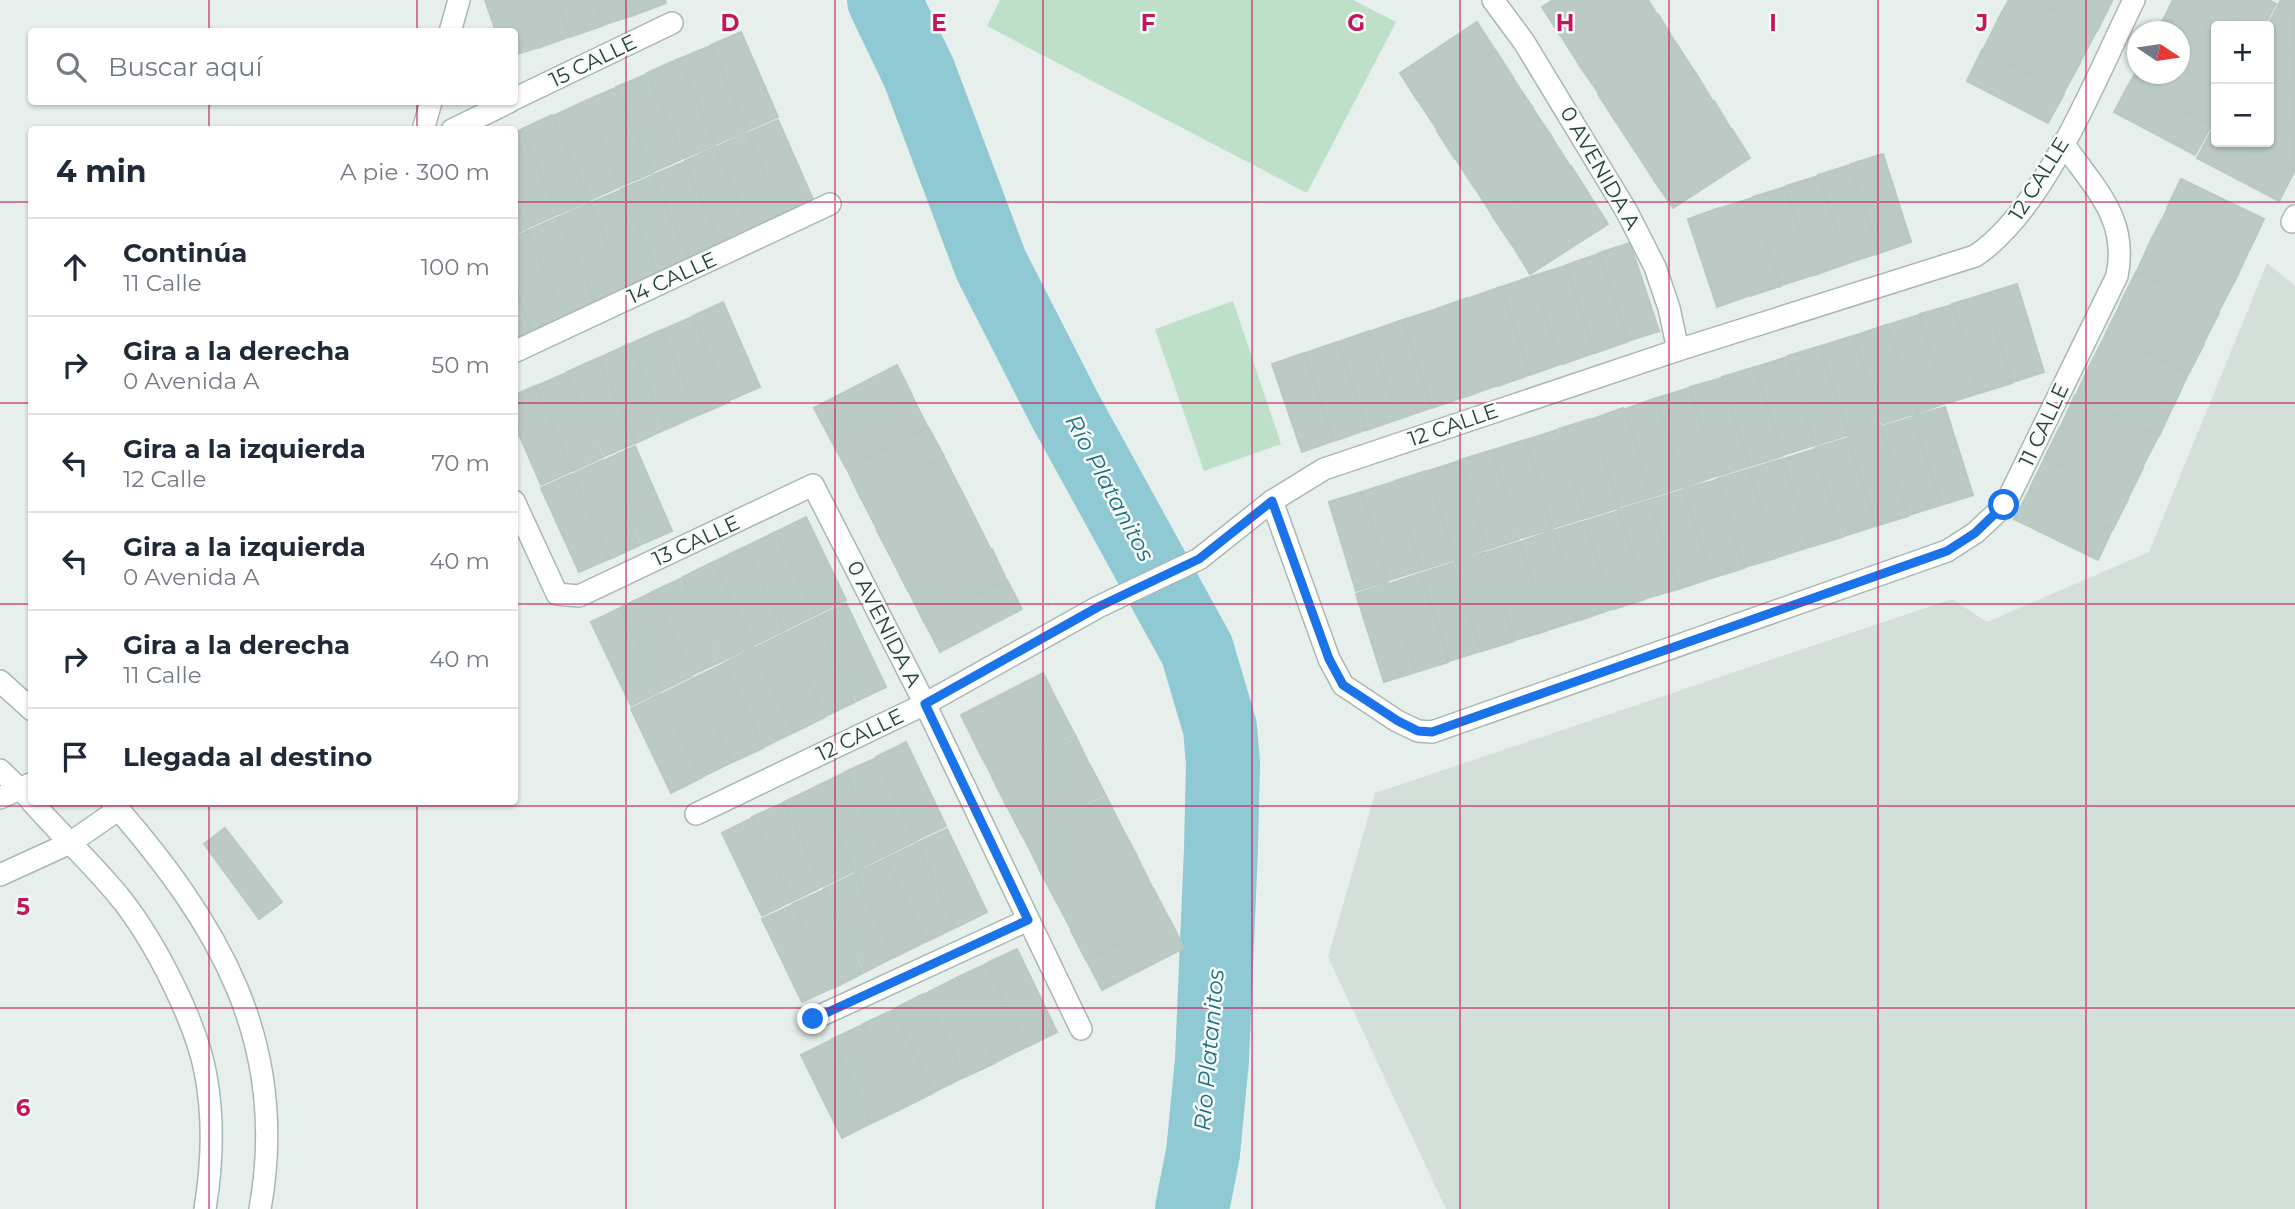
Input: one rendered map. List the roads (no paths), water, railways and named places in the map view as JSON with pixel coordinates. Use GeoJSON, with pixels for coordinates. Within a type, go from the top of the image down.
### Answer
{"type":"FeatureCollection","features":[{"type":"Feature","properties":{"kind":"street"},"geometry":{"type":"LineString","coordinates":[[451,28],[459,0]]}},
{"type":"Feature","properties":{"kind":"street","name":"0 AVENIDA A"},"geometry":{"type":"LineString","coordinates":[[1493,0],[1524,43],[1627,212],[1655,267],[1678,349]]}},
{"type":"Feature","properties":{"kind":"street","name":"12 CALLE"},"geometry":{"type":"LineString","coordinates":[[696,814],[925,704],[1098,607],[1199,559],[1272,501],[1324,469],[1678,349],[1975,256],[1997,242],[2015,220],[2063,143],[2134,0]]}},
{"type":"Feature","properties":{"kind":"street","name":"15 CALLE"},"geometry":{"type":"LineString","coordinates":[[518,97],[671,23]]}},
{"type":"Feature","properties":{"kind":"street"},"geometry":{"type":"LineString","coordinates":[[424,126],[430,105]]}},
{"type":"Feature","properties":{"kind":"street"},"geometry":{"type":"LineString","coordinates":[[460,126],[503,105]]}},
{"type":"Feature","properties":{"kind":"street","name":"11 CALLE"},"geometry":{"type":"LineString","coordinates":[[1272,501],[1329,659],[1343,685],[1376,708],[1418,731],[1447,729],[1947,551],[1991,520],[2019,479],[2117,276],[2121,258],[2118,227],[2063,143]]}},
{"type":"Feature","properties":{"kind":"street","name":"14 CALLE"},"geometry":{"type":"LineString","coordinates":[[518,350],[830,204]]}},
{"type":"Feature","properties":{"kind":"street","name":"0 AVENIDA A"},"geometry":{"type":"LineString","coordinates":[[813,485],[925,704],[1082,1029]]}},
{"type":"Feature","properties":{"kind":"street","name":"13 CALLE"},"geometry":{"type":"LineString","coordinates":[[518,510],[557,594],[579,596],[813,485]]}},
{"type":"Feature","properties":{"kind":"street"},"geometry":{"type":"LineString","coordinates":[[0,681],[28,706]]}},
{"type":"Feature","properties":{"kind":"street"},"geometry":{"type":"LineString","coordinates":[[0,770],[28,793]]}},
{"type":"Feature","properties":{"kind":"street"},"geometry":{"type":"LineString","coordinates":[[0,798],[28,794]]}},
{"type":"Feature","properties":{"kind":"street"},"geometry":{"type":"LineString","coordinates":[[38,805],[114,891],[136,922],[165,970],[186,1019],[206,1075],[211,1161],[205,1209]]}},
{"type":"Feature","properties":{"kind":"street"},"geometry":{"type":"LineString","coordinates":[[0,875],[70,842],[115,805],[191,898],[220,948],[247,1012],[264,1086],[268,1167],[260,1209]]}},
{"type":"Feature","properties":{"kind":"street"},"geometry":{"type":"LineString","coordinates":[[813,1019],[1028,920]]}},
{"type":"Feature","properties":{"kind":"waterway","name":"Río Platanitos"},"geometry":{"type":"LineString","coordinates":[[884,0],[919,73],[991,265],[1065,410],[1197,650],[1220,728],[1223,763],[1221,849],[1212,1060],[1203,1153],[1192,1209]]}}]}
